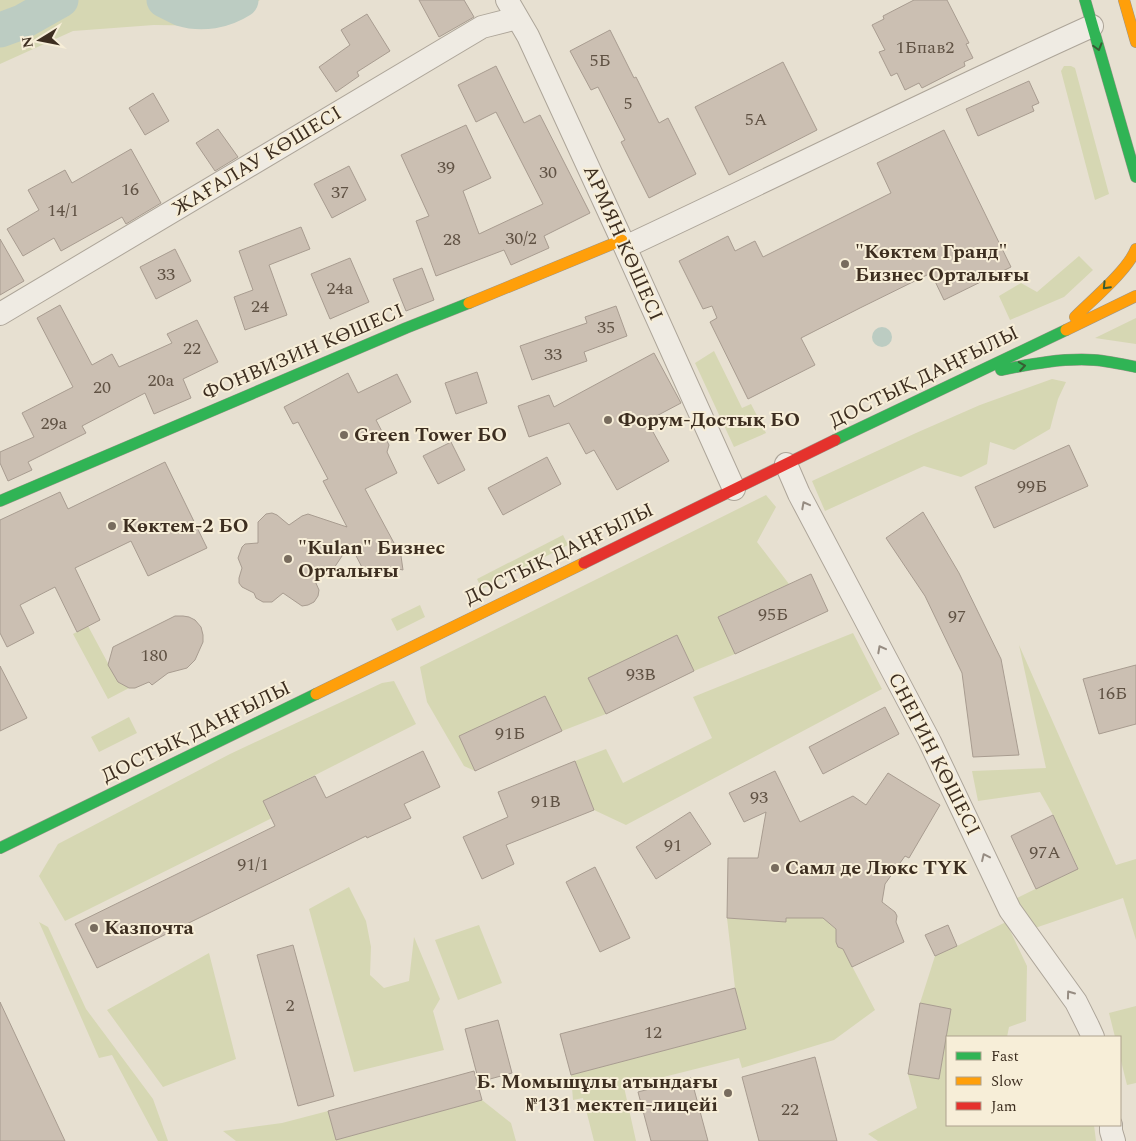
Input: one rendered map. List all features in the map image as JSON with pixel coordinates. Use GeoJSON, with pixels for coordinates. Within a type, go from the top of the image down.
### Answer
{"type":"FeatureCollection","features":[{"type":"Feature","properties":{"kind":"main road"},"geometry":{"type":"LineString","coordinates":[[1085,0],[1136,177]]}},
{"type":"Feature","properties":{"kind":"main road"},"geometry":{"type":"LineString","coordinates":[[1124,0],[1136,42]]}},
{"type":"Feature","properties":{"kind":"main road","name":"ФОНВИЗИН КӨШЕСІ"},"geometry":{"type":"LineString","coordinates":[[0,501],[406,328],[624,243]]}},
{"type":"Feature","properties":{"kind":"main road"},"geometry":{"type":"LineString","coordinates":[[1058,333],[1113,280],[1133,257],[1136,248]]}},
{"type":"Feature","properties":{"kind":"main road","name":"ДОСТЫҚ ДАҢҒЫЛЫ"},"geometry":{"type":"LineString","coordinates":[[0,848],[734,489],[1136,296]]}},
{"type":"Feature","properties":{"kind":"main road"},"geometry":{"type":"LineString","coordinates":[[958,381],[1017,367],[1080,360],[1136,367]]}},
{"type":"Feature","properties":{"kind":"street","name":"АРМЯН КӨШЕСІ"},"geometry":{"type":"LineString","coordinates":[[512,9],[528,36],[624,243],[734,489]]}},
{"type":"Feature","properties":{"kind":"street","name":"ЖАҒАЛАУ КӨШЕСІ"},"geometry":{"type":"LineString","coordinates":[[0,314],[512,9]]}},
{"type":"Feature","properties":{"kind":"street"},"geometry":{"type":"LineString","coordinates":[[624,243],[730,198],[881,124],[1092,26]]}},
{"type":"Feature","properties":{"kind":"street","name":"СНЕГИН КӨШЕСІ"},"geometry":{"type":"LineString","coordinates":[[786,464],[799,494],[930,742],[1010,910],[1076,1002],[1093,1036]]}},
{"type":"Feature","properties":{"kind":"street"},"geometry":{"type":"LineString","coordinates":[[1111,1126],[1114,1141]]}},
{"type":"Feature","properties":{"kind":"green space"},"geometry":{"type":"Polygon","coordinates":[[[0,0],[260,0],[220,26],[154,25],[73,31],[0,64],[0,0]]]}},
{"type":"Feature","properties":{"kind":"green space"},"geometry":{"type":"Polygon","coordinates":[[[1064,66],[1075,68],[1109,194],[1095,200],[1061,71],[1064,66]]]}},
{"type":"Feature","properties":{"kind":"green space"},"geometry":{"type":"Polygon","coordinates":[[[1079,256],[1093,270],[1064,297],[1010,320],[999,296],[1021,283],[1037,292],[1079,256]]]}},
{"type":"Feature","properties":{"kind":"green space"},"geometry":{"type":"Polygon","coordinates":[[[1136,318],[1136,344],[1095,338],[1136,318]]]}},
{"type":"Feature","properties":{"kind":"green space"},"geometry":{"type":"Polygon","coordinates":[[[714,351],[742,408],[751,404],[766,433],[734,447],[695,363],[714,351]]]}},
{"type":"Feature","properties":{"kind":"green space"},"geometry":{"type":"Polygon","coordinates":[[[1052,379],[1066,382],[1058,399],[1050,429],[1014,450],[990,442],[987,464],[961,477],[924,466],[825,511],[812,481],[980,405],[1052,379]]]}},
{"type":"Feature","properties":{"kind":"green space"},"geometry":{"type":"Polygon","coordinates":[[[766,495],[776,507],[757,542],[789,584],[718,617],[735,654],[694,671],[677,635],[588,678],[606,714],[562,731],[545,696],[459,736],[475,771],[464,766],[427,702],[420,667],[766,495]]]}},
{"type":"Feature","properties":{"kind":"green space"},"geometry":{"type":"Polygon","coordinates":[[[563,535],[568,545],[482,589],[477,579],[563,535]]]}},
{"type":"Feature","properties":{"kind":"green space"},"geometry":{"type":"Polygon","coordinates":[[[420,605],[425,617],[397,631],[391,619],[420,605]]]}},
{"type":"Feature","properties":{"kind":"green space"},"geometry":{"type":"Polygon","coordinates":[[[88,626],[118,682],[129,688],[108,699],[73,634],[88,626]]]}},
{"type":"Feature","properties":{"kind":"green space"},"geometry":{"type":"Polygon","coordinates":[[[853,633],[882,689],[626,825],[594,810],[575,761],[606,749],[623,783],[712,738],[693,697],[853,633]]]}},
{"type":"Feature","properties":{"kind":"green space"},"geometry":{"type":"Polygon","coordinates":[[[1019,645],[1116,865],[1136,859],[1136,940],[1123,898],[1035,928],[1015,899],[1078,868],[1040,792],[978,801],[972,771],[1046,768],[1019,645]]]}},
{"type":"Feature","properties":{"kind":"green space"},"geometry":{"type":"Polygon","coordinates":[[[394,681],[416,724],[264,801],[272,818],[65,921],[39,876],[58,844],[230,754],[382,683],[394,681]]]}},
{"type":"Feature","properties":{"kind":"green space"},"geometry":{"type":"Polygon","coordinates":[[[129,717],[137,733],[99,752],[91,737],[129,717]]]}},
{"type":"Feature","properties":{"kind":"green space"},"geometry":{"type":"Polygon","coordinates":[[[349,887],[366,921],[371,947],[370,975],[384,988],[409,981],[414,937],[440,999],[433,1011],[444,1050],[354,1072],[309,909],[349,887]]]}},
{"type":"Feature","properties":{"kind":"green space"},"geometry":{"type":"Polygon","coordinates":[[[727,918],[785,922],[786,918],[823,918],[841,933],[837,935],[836,942],[838,947],[843,949],[875,1010],[834,1040],[742,1068],[739,1058],[624,1087],[636,1141],[594,1141],[583,1098],[573,1100],[571,1075],[746,1029],[735,988],[727,918]]]}},
{"type":"Feature","properties":{"kind":"green space"},"geometry":{"type":"Polygon","coordinates":[[[39,922],[48,927],[86,1009],[153,1099],[168,1141],[158,1141],[112,1055],[99,1058],[39,922]]]}},
{"type":"Feature","properties":{"kind":"green space"},"geometry":{"type":"Polygon","coordinates":[[[1006,922],[1027,966],[1026,1021],[1009,1027],[1007,1036],[946,1036],[951,1009],[920,1003],[935,956],[1006,922]]]}},
{"type":"Feature","properties":{"kind":"green space"},"geometry":{"type":"Polygon","coordinates":[[[479,925],[502,983],[458,1000],[435,940],[479,925]]]}},
{"type":"Feature","properties":{"kind":"green space"},"geometry":{"type":"Polygon","coordinates":[[[209,953],[236,1059],[163,1087],[107,1010],[209,953]]]}},
{"type":"Feature","properties":{"kind":"green space"},"geometry":{"type":"Polygon","coordinates":[[[1136,1006],[1136,1083],[1127,1085],[1121,1061],[1121,1036],[1115,1036],[1109,1013],[1136,1006]]]}},
{"type":"Feature","properties":{"kind":"green space"},"geometry":{"type":"Polygon","coordinates":[[[946,1038],[946,1126],[1094,1126],[1096,1141],[878,1141],[868,1134],[917,1108],[908,1074],[939,1079],[946,1038]]]}},
{"type":"Feature","properties":{"kind":"green space"},"geometry":{"type":"Polygon","coordinates":[[[482,1100],[511,1123],[516,1141],[236,1141],[223,1131],[282,1123],[328,1111],[336,1140],[482,1100]]]}},
{"type":"Feature","properties":{"kind":"shaded area"},"geometry":{"type":"Polygon","coordinates":[[[878,327],[886,327],[892,333],[892,341],[886,347],[878,347],[872,341],[872,333],[878,327]]]}},
{"type":"Feature","properties":{"kind":"building"},"geometry":{"type":"Polygon","coordinates":[[[419,0],[464,0],[474,17],[439,37],[419,0]]]}},
{"type":"Feature","properties":{"kind":"building"},"geometry":{"type":"Polygon","coordinates":[[[914,0],[947,0],[969,43],[966,44],[973,58],[964,62],[965,66],[922,88],[919,83],[905,90],[897,73],[891,76],[879,52],[885,50],[872,25],[884,19],[883,16],[914,0]]]}},
{"type":"Feature","properties":{"kind":"building"},"geometry":{"type":"Polygon","coordinates":[[[367,14],[390,51],[357,72],[359,76],[336,92],[319,67],[350,45],[341,30],[367,14]]]}},
{"type":"Feature","properties":{"kind":"building"},"geometry":{"type":"Polygon","coordinates":[[[610,30],[659,123],[668,118],[696,174],[649,198],[621,142],[625,140],[598,87],[591,90],[570,51],[610,30]]]}},
{"type":"Feature","properties":{"kind":"building"},"geometry":{"type":"Polygon","coordinates":[[[783,62],[817,130],[729,175],[695,107],[783,62]]]}},
{"type":"Feature","properties":{"kind":"building"},"geometry":{"type":"Polygon","coordinates":[[[496,66],[524,123],[540,115],[590,213],[544,236],[549,248],[511,265],[504,250],[436,276],[416,221],[429,216],[401,155],[466,125],[491,178],[463,191],[479,234],[543,204],[496,112],[476,122],[458,85],[496,66]]]}},
{"type":"Feature","properties":{"kind":"building"},"geometry":{"type":"Polygon","coordinates":[[[1029,81],[1039,103],[1032,106],[1034,111],[978,136],[966,109],[1029,81]]]}},
{"type":"Feature","properties":{"kind":"building"},"geometry":{"type":"Polygon","coordinates":[[[153,93],[169,121],[145,135],[129,108],[153,93]]]}},
{"type":"Feature","properties":{"kind":"building"},"geometry":{"type":"Polygon","coordinates":[[[218,129],[238,157],[215,171],[196,143],[218,129]]]}},
{"type":"Feature","properties":{"kind":"building","name":"\"Көктем Гранд\" Бизнес Орталығы"},"geometry":{"type":"Polygon","coordinates":[[[944,130],[1011,267],[944,300],[931,273],[860,308],[801,338],[815,365],[748,399],[710,322],[717,318],[712,306],[703,309],[679,261],[728,236],[735,251],[755,241],[763,257],[891,193],[877,163],[944,130]]]}},
{"type":"Feature","properties":{"kind":"building"},"geometry":{"type":"Polygon","coordinates":[[[131,149],[161,203],[126,224],[122,217],[61,251],[54,238],[23,256],[7,229],[39,210],[28,190],[65,170],[72,183],[131,149]]]}},
{"type":"Feature","properties":{"kind":"building"},"geometry":{"type":"Polygon","coordinates":[[[349,166],[366,200],[332,218],[314,184],[349,166]]]}},
{"type":"Feature","properties":{"kind":"building"},"geometry":{"type":"Polygon","coordinates":[[[301,227],[310,249],[269,265],[287,315],[245,330],[234,297],[253,290],[239,251],[301,227]]]}},
{"type":"Feature","properties":{"kind":"building"},"geometry":{"type":"Polygon","coordinates":[[[0,239],[24,281],[0,295],[0,239]]]}},
{"type":"Feature","properties":{"kind":"building"},"geometry":{"type":"Polygon","coordinates":[[[175,249],[191,281],[156,299],[140,267],[175,249]]]}},
{"type":"Feature","properties":{"kind":"building"},"geometry":{"type":"Polygon","coordinates":[[[350,258],[369,302],[330,319],[311,274],[350,258]]]}},
{"type":"Feature","properties":{"kind":"building"},"geometry":{"type":"Polygon","coordinates":[[[422,268],[434,300],[406,311],[393,279],[422,268]]]}},
{"type":"Feature","properties":{"kind":"building"},"geometry":{"type":"Polygon","coordinates":[[[60,305],[92,365],[112,354],[119,367],[172,343],[167,334],[197,320],[218,362],[183,379],[191,398],[154,414],[145,393],[82,426],[86,433],[28,462],[32,470],[8,481],[0,463],[0,452],[34,437],[22,413],[73,387],[37,318],[60,305]]]}},
{"type":"Feature","properties":{"kind":"building"},"geometry":{"type":"Polygon","coordinates":[[[616,306],[627,336],[584,352],[587,361],[532,380],[520,346],[587,323],[585,317],[616,306]]]}},
{"type":"Feature","properties":{"kind":"building","name":"Форум-Достық БО"},"geometry":{"type":"Polygon","coordinates":[[[654,353],[681,403],[647,421],[669,461],[617,490],[594,450],[586,454],[569,423],[529,437],[518,406],[549,395],[554,407],[654,353]]]}},
{"type":"Feature","properties":{"kind":"building"},"geometry":{"type":"Polygon","coordinates":[[[477,372],[487,403],[456,414],[445,383],[477,372]]]}},
{"type":"Feature","properties":{"kind":"building"},"geometry":{"type":"Polygon","coordinates":[[[348,373],[358,393],[397,374],[411,402],[376,420],[389,445],[387,452],[397,473],[365,489],[401,556],[403,570],[390,567],[368,579],[350,544],[332,571],[315,581],[319,590],[314,602],[302,606],[283,593],[272,602],[263,602],[239,583],[242,568],[238,558],[245,544],[258,543],[258,522],[266,514],[272,513],[277,515],[289,525],[308,514],[347,527],[323,481],[328,479],[298,422],[293,424],[284,407],[348,373]]]}},
{"type":"Feature","properties":{"kind":"building"},"geometry":{"type":"Polygon","coordinates":[[[451,442],[465,470],[438,484],[423,456],[451,442]]]}},
{"type":"Feature","properties":{"kind":"building"},"geometry":{"type":"Polygon","coordinates":[[[1069,445],[1088,486],[994,528],[975,487],[1069,445]]]}},
{"type":"Feature","properties":{"kind":"building"},"geometry":{"type":"Polygon","coordinates":[[[547,457],[561,484],[503,515],[488,488],[547,457]]]}},
{"type":"Feature","properties":{"kind":"building","name":"Көктем-2 БО"},"geometry":{"type":"Polygon","coordinates":[[[165,462],[207,548],[148,576],[131,541],[75,568],[100,620],[77,632],[55,587],[20,605],[34,633],[7,647],[0,633],[0,520],[60,492],[68,509],[165,462]]]}},
{"type":"Feature","properties":{"kind":"building"},"geometry":{"type":"Polygon","coordinates":[[[923,512],[959,573],[1001,659],[1019,755],[973,757],[962,673],[925,596],[886,538],[923,512]]]}},
{"type":"Feature","properties":{"kind":"building"},"geometry":{"type":"Polygon","coordinates":[[[811,574],[828,611],[735,654],[718,617],[811,574]]]}},
{"type":"Feature","properties":{"kind":"building"},"geometry":{"type":"Polygon","coordinates":[[[175,616],[189,617],[195,620],[201,627],[203,642],[195,660],[187,668],[168,673],[152,685],[149,682],[135,688],[129,688],[118,682],[108,665],[113,647],[175,616]]]}},
{"type":"Feature","properties":{"kind":"building"},"geometry":{"type":"Polygon","coordinates":[[[677,635],[694,671],[606,714],[588,678],[677,635]]]}},
{"type":"Feature","properties":{"kind":"building"},"geometry":{"type":"Polygon","coordinates":[[[1136,665],[1136,724],[1099,734],[1083,679],[1136,665]]]}},
{"type":"Feature","properties":{"kind":"building"},"geometry":{"type":"Polygon","coordinates":[[[0,666],[27,718],[0,731],[0,666]]]}},
{"type":"Feature","properties":{"kind":"building"},"geometry":{"type":"Polygon","coordinates":[[[545,696],[562,731],[475,771],[459,736],[545,696]]]}},
{"type":"Feature","properties":{"kind":"building"},"geometry":{"type":"Polygon","coordinates":[[[885,707],[899,734],[823,774],[809,747],[885,707]]]}},
{"type":"Feature","properties":{"kind":"building"},"geometry":{"type":"Polygon","coordinates":[[[423,751],[440,787],[404,804],[411,818],[367,838],[366,836],[97,968],[75,924],[275,826],[263,801],[315,776],[326,798],[423,751]]]}},
{"type":"Feature","properties":{"kind":"building"},"geometry":{"type":"Polygon","coordinates":[[[575,761],[594,810],[506,845],[514,864],[482,879],[463,837],[508,817],[498,792],[575,761]]]}},
{"type":"Feature","properties":{"kind":"building","name":"Самл де Люкс ТҮК"},"geometry":{"type":"Polygon","coordinates":[[[775,771],[800,822],[853,796],[866,805],[888,773],[940,805],[909,858],[905,856],[885,884],[882,902],[895,912],[897,916],[896,922],[904,942],[852,967],[843,949],[838,947],[836,929],[823,918],[786,918],[786,922],[727,918],[728,858],[758,858],[766,812],[744,822],[729,793],[775,771]]]}},
{"type":"Feature","properties":{"kind":"building"},"geometry":{"type":"Polygon","coordinates":[[[690,812],[711,844],[656,879],[636,847],[690,812]]]}},
{"type":"Feature","properties":{"kind":"building"},"geometry":{"type":"Polygon","coordinates":[[[1053,815],[1078,869],[1036,889],[1011,836],[1053,815]]]}},
{"type":"Feature","properties":{"kind":"building"},"geometry":{"type":"Polygon","coordinates":[[[595,867],[630,938],[600,952],[566,882],[595,867]]]}},
{"type":"Feature","properties":{"kind":"building"},"geometry":{"type":"Polygon","coordinates":[[[948,925],[957,946],[935,956],[925,935],[948,925]]]}},
{"type":"Feature","properties":{"kind":"building"},"geometry":{"type":"Polygon","coordinates":[[[293,945],[334,1096],[298,1106],[257,955],[293,945]]]}},
{"type":"Feature","properties":{"kind":"building"},"geometry":{"type":"Polygon","coordinates":[[[735,988],[746,1029],[571,1075],[560,1034],[735,988]]]}},
{"type":"Feature","properties":{"kind":"building"},"geometry":{"type":"Polygon","coordinates":[[[0,1002],[65,1141],[0,1141],[0,1002]]]}},
{"type":"Feature","properties":{"kind":"building"},"geometry":{"type":"Polygon","coordinates":[[[920,1003],[951,1009],[939,1079],[908,1074],[920,1003]]]}},
{"type":"Feature","properties":{"kind":"building"},"geometry":{"type":"Polygon","coordinates":[[[498,1020],[512,1073],[479,1082],[465,1029],[498,1020]]]}},
{"type":"Feature","properties":{"kind":"building"},"geometry":{"type":"Polygon","coordinates":[[[815,1057],[837,1141],[759,1141],[742,1077],[815,1057]]]}},
{"type":"Feature","properties":{"kind":"building"},"geometry":{"type":"Polygon","coordinates":[[[474,1071],[482,1100],[336,1140],[328,1111],[474,1071]]]}},
{"type":"Feature","properties":{"kind":"building"},"geometry":{"type":"Polygon","coordinates":[[[691,1078],[708,1141],[651,1141],[638,1092],[691,1078]]]}},
{"type":"Feature","properties":{"kind":"waterway"},"geometry":{"type":"LineString","coordinates":[[0,30],[22,22],[61,0]]}},
{"type":"Feature","properties":{"kind":"waterway"},"geometry":{"type":"LineString","coordinates":[[164,0],[182,9],[197,12],[213,11],[241,0]]}},
{"type":"Feature","properties":{"kind":"traffic: fast"},"geometry":{"type":"LineString","coordinates":[[1085,0],[1136,177]]}},
{"type":"Feature","properties":{"kind":"traffic: fast"},"geometry":{"type":"LineString","coordinates":[[0,501],[469,303]]}},
{"type":"Feature","properties":{"kind":"traffic: fast"},"geometry":{"type":"LineString","coordinates":[[835,440],[1066,330]]}},
{"type":"Feature","properties":{"kind":"traffic: fast"},"geometry":{"type":"LineString","coordinates":[[1001,370],[1071,360],[1104,361],[1136,367]]}},
{"type":"Feature","properties":{"kind":"traffic: fast"},"geometry":{"type":"LineString","coordinates":[[0,848],[316,694]]}},
{"type":"Feature","properties":{"kind":"traffic: slow"},"geometry":{"type":"LineString","coordinates":[[1124,0],[1136,42]]}},
{"type":"Feature","properties":{"kind":"traffic: slow"},"geometry":{"type":"LineString","coordinates":[[469,303],[622,240]]}},
{"type":"Feature","properties":{"kind":"traffic: slow"},"geometry":{"type":"LineString","coordinates":[[1075,317],[1118,275],[1136,249]]}},
{"type":"Feature","properties":{"kind":"traffic: slow"},"geometry":{"type":"LineString","coordinates":[[1066,330],[1136,296]]}},
{"type":"Feature","properties":{"kind":"traffic: slow"},"geometry":{"type":"LineString","coordinates":[[316,694],[584,563]]}},
{"type":"Feature","properties":{"kind":"traffic: jam"},"geometry":{"type":"LineString","coordinates":[[584,563],[835,440]]}},
{"type":"Feature","properties":{"kind":"place","name":"\"Көктем Гранд\" Бизнес Орталығы"},"geometry":{"type":"Point","coordinates":[845,264]}},
{"type":"Feature","properties":{"kind":"place","name":"Форум-Достық БО"},"geometry":{"type":"Point","coordinates":[608,420]}},
{"type":"Feature","properties":{"kind":"place","name":"Green Tower БО"},"geometry":{"type":"Point","coordinates":[344,435]}},
{"type":"Feature","properties":{"kind":"place","name":"Көктем-2 БО"},"geometry":{"type":"Point","coordinates":[112,526]}},
{"type":"Feature","properties":{"kind":"place","name":"\"Kulan\" Бизнес Орталығы"},"geometry":{"type":"Point","coordinates":[288,559]}},
{"type":"Feature","properties":{"kind":"place","name":"Самл де Люкс ТҮК"},"geometry":{"type":"Point","coordinates":[775,868]}},
{"type":"Feature","properties":{"kind":"place","name":"Казпочта"},"geometry":{"type":"Point","coordinates":[94,928]}},
{"type":"Feature","properties":{"kind":"place","name":"Б. Момышұлы атындағы №131 мектеп-лицейі"},"geometry":{"type":"Point","coordinates":[728,1093]}}]}
